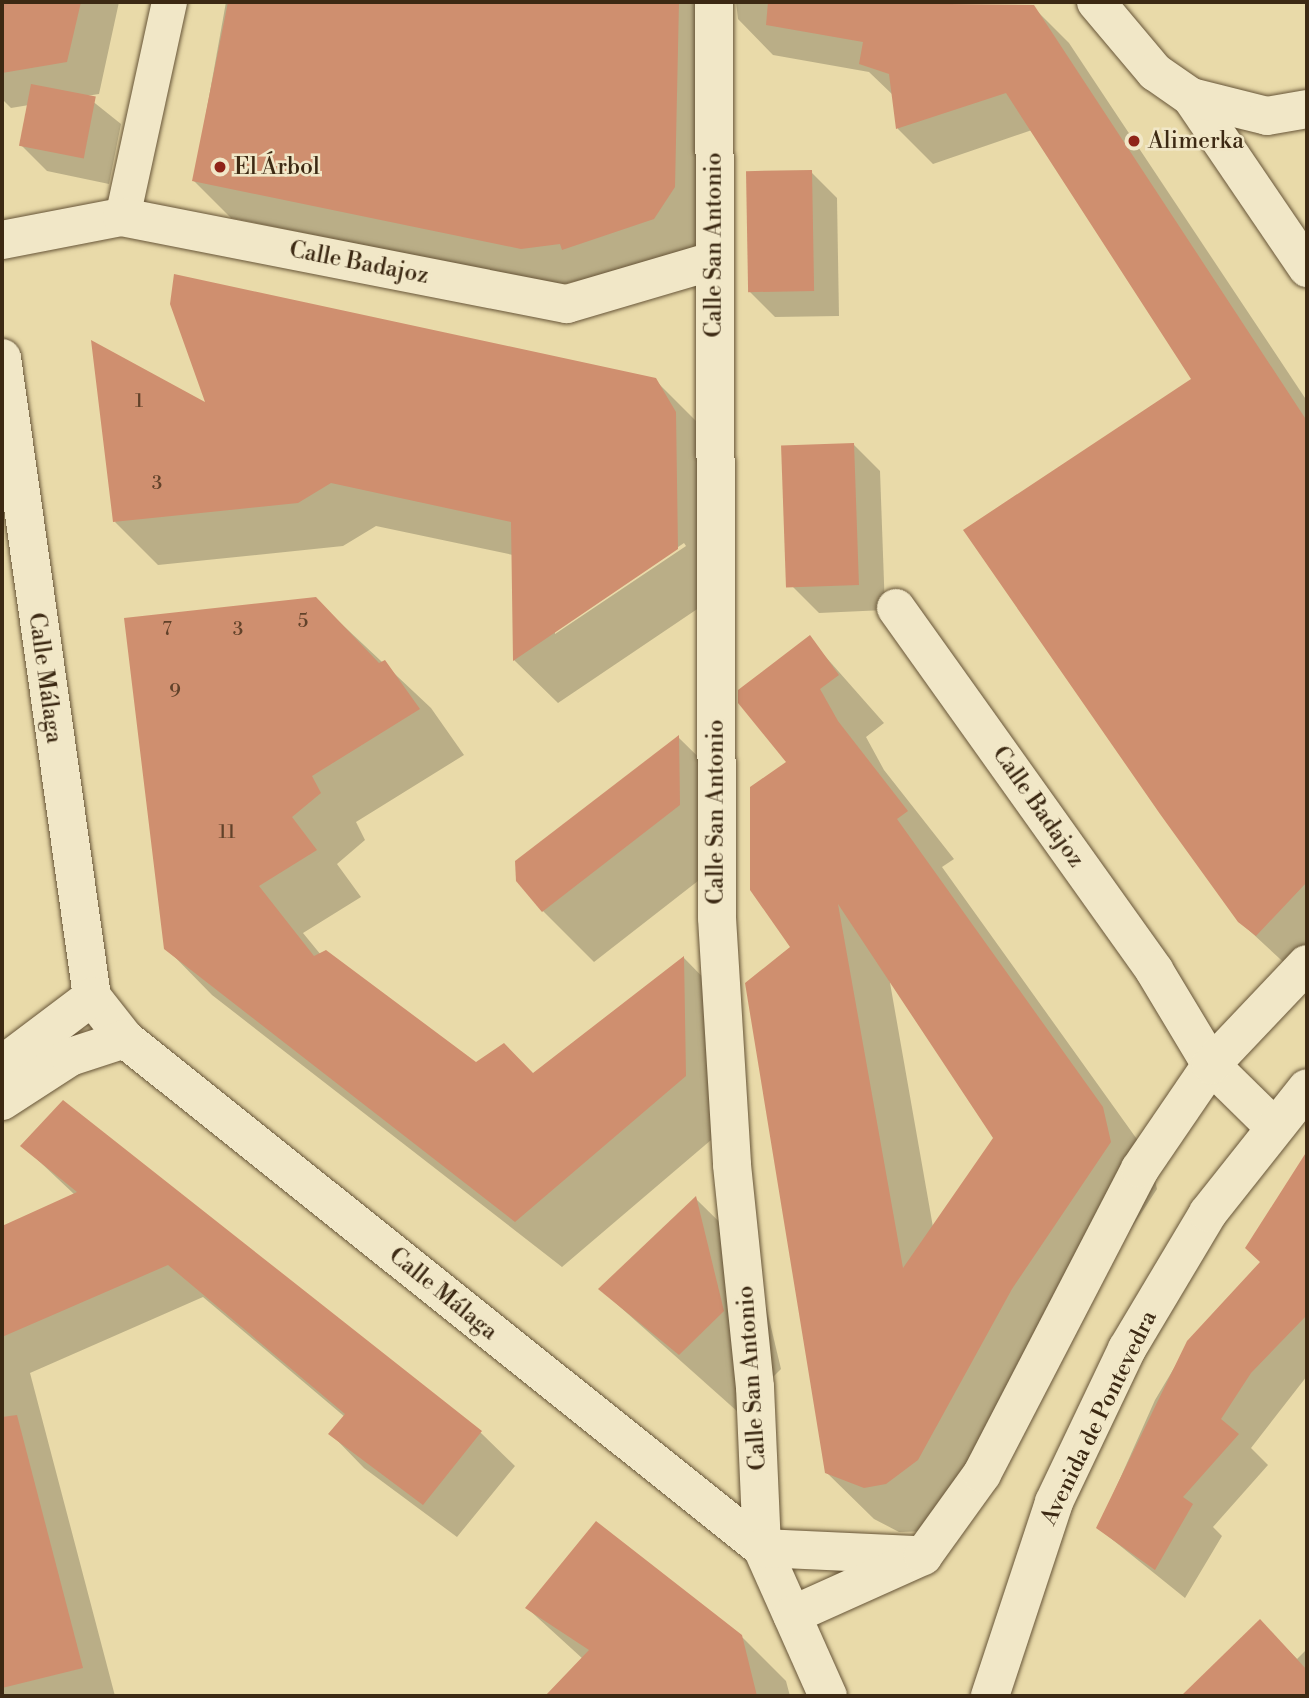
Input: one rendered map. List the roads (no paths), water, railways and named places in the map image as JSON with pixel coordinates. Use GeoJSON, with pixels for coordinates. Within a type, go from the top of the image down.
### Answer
{"type":"FeatureCollection","features":[{"type":"Feature","properties":{"kind":"street"},"geometry":{"type":"LineString","coordinates":[[122,217],[169,2]]}},
{"type":"Feature","properties":{"kind":"street","name":"Calle San Antonio"},"geometry":{"type":"LineString","coordinates":[[714,2],[717,918],[762,1548],[792,1615]]}},
{"type":"Feature","properties":{"kind":"street"},"geometry":{"type":"LineString","coordinates":[[1096,2],[1155,72],[1191,97],[1267,116],[1307,109]]}},
{"type":"Feature","properties":{"kind":"street"},"geometry":{"type":"LineString","coordinates":[[1118,2],[1129,42]]}},
{"type":"Feature","properties":{"kind":"street"},"geometry":{"type":"LineString","coordinates":[[1191,97],[1307,268]]}},
{"type":"Feature","properties":{"kind":"street","name":"Calle Badajoz"},"geometry":{"type":"LineString","coordinates":[[2,240],[122,217],[567,304],[713,261]]}},
{"type":"Feature","properties":{"kind":"street","name":"Calle Málaga"},"geometry":{"type":"LineString","coordinates":[[2,358],[92,997],[125,1039],[762,1548]]}},
{"type":"Feature","properties":{"kind":"street","name":"Calle Badajoz"},"geometry":{"type":"LineString","coordinates":[[896,608],[1178,1007],[1211,1065]]}},
{"type":"Feature","properties":{"kind":"street"},"geometry":{"type":"LineString","coordinates":[[828,1696],[792,1615],[923,1556],[982,1474],[1140,1169],[1211,1065],[1307,964]]}},
{"type":"Feature","properties":{"kind":"street"},"geometry":{"type":"LineString","coordinates":[[2,1065],[92,997]]}},
{"type":"Feature","properties":{"kind":"street"},"geometry":{"type":"LineString","coordinates":[[1178,1007],[1216,1018],[1257,1014]]}},
{"type":"Feature","properties":{"kind":"street"},"geometry":{"type":"LineString","coordinates":[[2,1101],[70,1057],[125,1039]]}},
{"type":"Feature","properties":{"kind":"street"},"geometry":{"type":"LineString","coordinates":[[1211,1065],[1272,1125]]}},
{"type":"Feature","properties":{"kind":"street","name":"Avenida de Pontevedra"},"geometry":{"type":"LineString","coordinates":[[990,1696],[1054,1502],[1127,1349],[1208,1213],[1272,1125],[1307,1088]]}},
{"type":"Feature","properties":{"kind":"street"},"geometry":{"type":"LineString","coordinates":[[762,1548],[923,1556]]}},
{"type":"Feature","properties":{"kind":"place","name":"Alimerka"},"geometry":{"type":"Point","coordinates":[1134,141]}},
{"type":"Feature","properties":{"kind":"place","name":"El Árbol"},"geometry":{"type":"Point","coordinates":[220,167]}}]}
